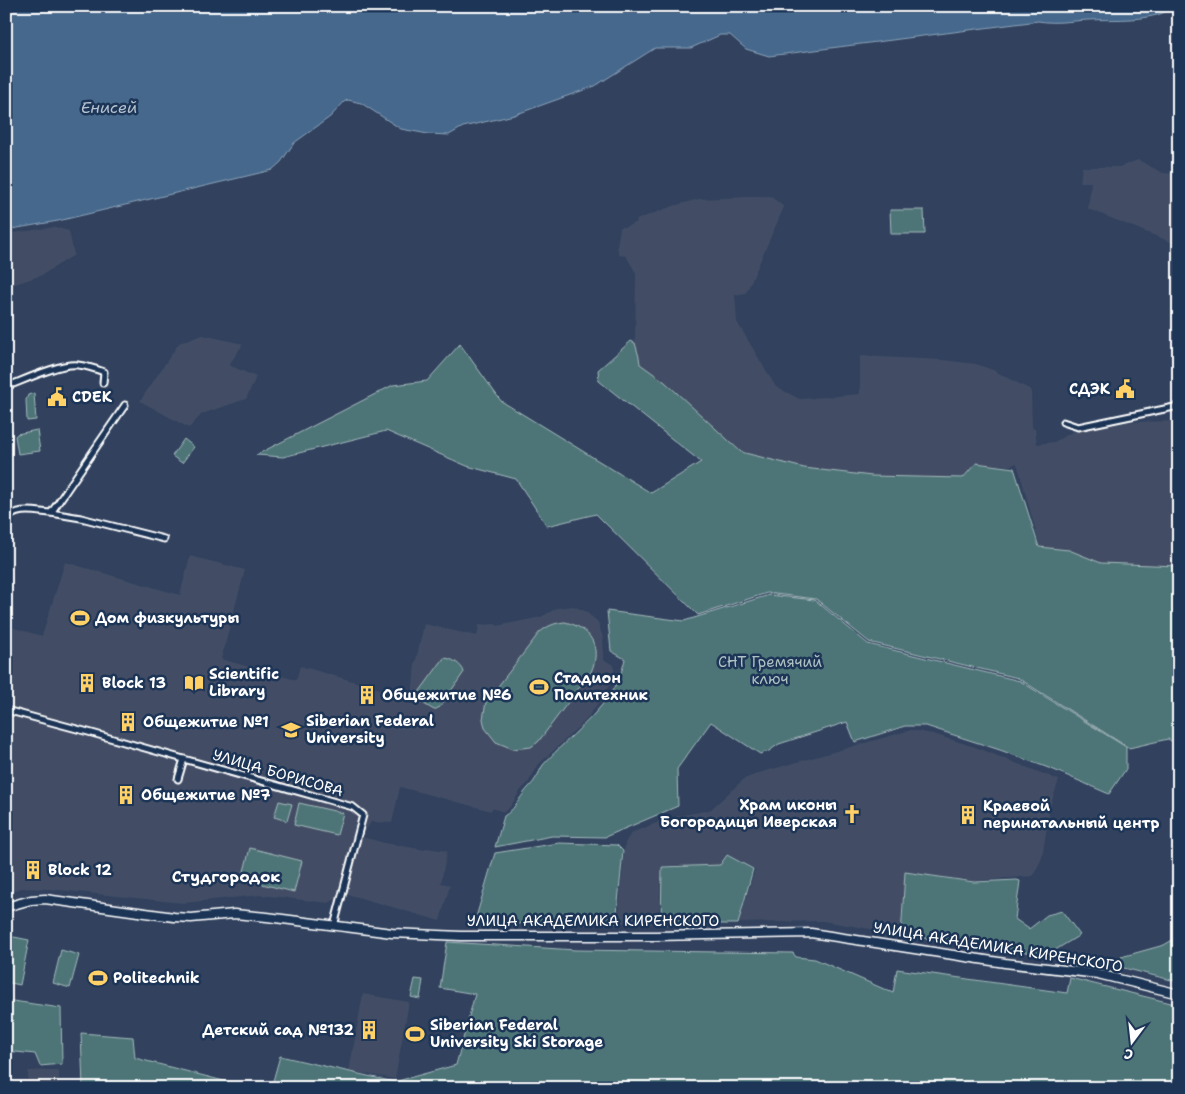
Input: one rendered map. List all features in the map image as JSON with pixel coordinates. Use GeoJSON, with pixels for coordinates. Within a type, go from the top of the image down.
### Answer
{"type":"FeatureCollection","features":[{"type":"Feature","properties":{"kind":"main road","name":"УЛИЦА АКАДЕМИКА КИРЕНСКОГО"},"geometry":{"type":"LineString","coordinates":[[6,906],[31,900],[46,899],[174,917],[192,918],[234,914],[392,933],[461,936],[655,936],[811,933],[1005,963],[1098,974],[1179,994]]}},
{"type":"Feature","properties":{"kind":"street"},"geometry":{"type":"LineString","coordinates":[[6,387],[52,370],[76,365],[95,368],[104,372],[103,382]]}},
{"type":"Feature","properties":{"kind":"street"},"geometry":{"type":"LineString","coordinates":[[51,513],[125,405]]}},
{"type":"Feature","properties":{"kind":"street"},"geometry":{"type":"LineString","coordinates":[[1063,422],[1078,427],[1179,406]]}},
{"type":"Feature","properties":{"kind":"street"},"geometry":{"type":"LineString","coordinates":[[6,522],[17,511],[51,513],[80,518],[164,539]]}},
{"type":"Feature","properties":{"kind":"street","name":"УЛИЦА БОРИСОВА"},"geometry":{"type":"LineString","coordinates":[[6,710],[352,807],[362,815],[334,926]]}},
{"type":"Feature","properties":{"kind":"street"},"geometry":{"type":"LineString","coordinates":[[178,779],[184,759]]}},
{"type":"Feature","properties":{"kind":"shaded area"},"geometry":{"type":"Polygon","coordinates":[[[1138,160],[1163,173],[1175,174],[1179,179],[1178,245],[1088,209],[1091,182],[1080,182],[1082,167],[1119,167],[1138,160]]]}},
{"type":"Feature","properties":{"kind":"shaded area"},"geometry":{"type":"Polygon","coordinates":[[[770,196],[784,207],[746,293],[735,295],[737,322],[776,387],[800,399],[860,394],[860,356],[942,360],[976,364],[993,370],[1031,390],[1032,428],[1035,429],[1037,444],[1054,442],[1072,432],[1128,422],[1179,421],[1179,656],[1056,604],[1017,463],[1010,466],[976,463],[963,478],[872,476],[804,468],[741,452],[665,382],[639,364],[635,343],[636,273],[626,256],[619,255],[617,246],[620,227],[625,227],[637,222],[636,220],[673,206],[699,199],[770,196]]]}},
{"type":"Feature","properties":{"kind":"shaded area"},"geometry":{"type":"Polygon","coordinates":[[[55,227],[69,231],[74,255],[42,275],[6,287],[6,234],[55,227]]]}},
{"type":"Feature","properties":{"kind":"shaded area"},"geometry":{"type":"Polygon","coordinates":[[[203,335],[243,344],[229,365],[256,377],[246,399],[202,414],[189,428],[140,401],[179,343],[203,335]]]}},
{"type":"Feature","properties":{"kind":"shaded area","name":"Siberian Federal University"},"geometry":{"type":"Polygon","coordinates":[[[190,556],[245,570],[221,659],[296,680],[300,666],[412,698],[415,664],[424,624],[477,636],[479,625],[496,624],[497,626],[541,617],[557,608],[573,606],[585,611],[598,622],[603,638],[604,660],[613,664],[615,675],[602,698],[585,721],[539,764],[528,783],[510,807],[504,812],[492,808],[491,811],[400,787],[392,823],[371,822],[363,835],[362,837],[385,843],[425,850],[426,848],[447,851],[441,883],[450,885],[440,921],[347,894],[328,903],[261,895],[183,903],[49,889],[21,888],[6,895],[6,623],[14,628],[42,636],[65,562],[180,595],[190,556]]]}},
{"type":"Feature","properties":{"kind":"shaded area"},"geometry":{"type":"Polygon","coordinates":[[[911,730],[933,734],[975,747],[1059,780],[1050,807],[1042,858],[1033,876],[974,881],[905,872],[900,934],[823,921],[739,923],[755,869],[726,854],[720,865],[661,866],[659,924],[618,923],[625,843],[631,833],[672,817],[710,810],[744,779],[762,772],[911,730]]]}},
{"type":"Feature","properties":{"kind":"shaded area"},"geometry":{"type":"Polygon","coordinates":[[[363,994],[409,1002],[395,1079],[349,1071],[363,994]]]}},
{"type":"Feature","properties":{"kind":"shaded area"},"geometry":{"type":"Polygon","coordinates":[[[59,1070],[59,1088],[6,1088],[6,1081],[28,1080],[28,1071],[59,1070]]]}},
{"type":"Feature","properties":{"kind":"green space"},"geometry":{"type":"Polygon","coordinates":[[[890,210],[924,210],[925,234],[891,234],[890,210]]]}},
{"type":"Feature","properties":{"kind":"green space"},"geometry":{"type":"Polygon","coordinates":[[[631,341],[635,343],[640,364],[665,382],[741,452],[804,468],[872,476],[963,478],[976,463],[1014,468],[1039,547],[1069,550],[1101,563],[1178,566],[1174,461],[1179,457],[1179,746],[1168,739],[1129,748],[1018,678],[869,642],[816,599],[767,593],[698,615],[596,514],[547,526],[516,479],[467,466],[386,431],[283,457],[256,455],[393,385],[427,381],[460,344],[501,401],[651,493],[701,462],[599,381],[598,370],[631,341]]]}},
{"type":"Feature","properties":{"kind":"green space"},"geometry":{"type":"Polygon","coordinates":[[[34,393],[36,420],[27,421],[26,400],[28,395],[34,393]]]}},
{"type":"Feature","properties":{"kind":"green space"},"geometry":{"type":"Polygon","coordinates":[[[37,430],[40,451],[18,454],[15,436],[37,430]]]}},
{"type":"Feature","properties":{"kind":"green space"},"geometry":{"type":"Polygon","coordinates":[[[184,439],[194,447],[182,463],[172,456],[184,439]]]}},
{"type":"Feature","properties":{"kind":"green space","name":"СНТ Гремячий ключ"},"geometry":{"type":"Polygon","coordinates":[[[769,595],[815,600],[868,644],[1020,681],[1126,747],[1126,769],[1109,794],[1054,770],[926,726],[905,726],[855,742],[847,722],[779,744],[769,751],[760,754],[711,722],[677,769],[678,806],[605,837],[552,836],[495,847],[504,816],[513,808],[533,782],[543,765],[603,704],[620,676],[625,659],[611,651],[607,611],[684,621],[769,595]]]}},
{"type":"Feature","properties":{"kind":"green space","name":"Стадион Политехник"},"geometry":{"type":"Polygon","coordinates":[[[565,622],[582,629],[592,640],[595,654],[591,672],[538,742],[531,747],[513,749],[496,742],[485,728],[483,719],[486,702],[539,633],[551,625],[565,622]]]}},
{"type":"Feature","properties":{"kind":"green space"},"geometry":{"type":"Polygon","coordinates":[[[444,658],[456,662],[464,672],[440,707],[434,710],[419,701],[417,695],[444,658]]]}},
{"type":"Feature","properties":{"kind":"green space"},"geometry":{"type":"Polygon","coordinates":[[[279,801],[292,804],[287,821],[274,817],[279,801]]]}},
{"type":"Feature","properties":{"kind":"green space"},"geometry":{"type":"Polygon","coordinates":[[[299,803],[343,813],[337,835],[294,825],[299,803]]]}},
{"type":"Feature","properties":{"kind":"green space"},"geometry":{"type":"Polygon","coordinates":[[[559,843],[617,845],[623,851],[616,923],[474,924],[495,853],[559,843]]]}},
{"type":"Feature","properties":{"kind":"green space"},"geometry":{"type":"Polygon","coordinates":[[[250,848],[302,861],[294,892],[242,879],[250,848]]]}},
{"type":"Feature","properties":{"kind":"green space"},"geometry":{"type":"Polygon","coordinates":[[[727,855],[753,869],[738,924],[661,924],[662,867],[720,865],[727,855]]]}},
{"type":"Feature","properties":{"kind":"green space"},"geometry":{"type":"Polygon","coordinates":[[[905,872],[974,882],[1020,881],[1015,919],[1029,929],[1047,915],[1062,911],[1080,935],[1047,955],[901,935],[905,872]]]}},
{"type":"Feature","properties":{"kind":"green space"},"geometry":{"type":"Polygon","coordinates":[[[1179,936],[1179,982],[1120,967],[1121,957],[1164,945],[1179,936]]]}},
{"type":"Feature","properties":{"kind":"green space"},"geometry":{"type":"Polygon","coordinates":[[[14,937],[29,940],[20,985],[6,982],[6,939],[14,937]]]}},
{"type":"Feature","properties":{"kind":"green space"},"geometry":{"type":"Polygon","coordinates":[[[447,942],[576,950],[793,953],[796,957],[815,959],[893,993],[897,969],[1067,993],[1070,978],[1179,1005],[1179,1088],[271,1088],[280,1056],[394,1082],[456,1065],[475,994],[440,988],[447,942]]]}},
{"type":"Feature","properties":{"kind":"green space"},"geometry":{"type":"Polygon","coordinates":[[[61,950],[79,955],[70,988],[53,983],[61,950]]]}},
{"type":"Feature","properties":{"kind":"green space"},"geometry":{"type":"Polygon","coordinates":[[[415,979],[423,980],[420,999],[411,997],[415,979]]]}},
{"type":"Feature","properties":{"kind":"green space"},"geometry":{"type":"Polygon","coordinates":[[[6,1000],[61,1008],[62,1064],[40,1066],[35,1054],[6,1051],[6,1000]]]}},
{"type":"Feature","properties":{"kind":"green space"},"geometry":{"type":"Polygon","coordinates":[[[81,1033],[133,1037],[135,1058],[251,1088],[83,1088],[81,1033]]]}},
{"type":"Feature","properties":{"kind":"water","name":"Енисей"},"geometry":{"type":"Polygon","coordinates":[[[6,6],[1179,7],[1157,15],[1140,18],[1057,22],[1038,21],[769,56],[746,49],[730,35],[720,35],[691,48],[655,48],[595,86],[514,115],[463,127],[449,135],[428,134],[401,129],[361,103],[348,100],[330,117],[294,143],[281,162],[272,170],[58,221],[6,230],[6,6]]]}},
{"type":"Feature","properties":{"kind":"place","name":"СДЭК"},"geometry":{"type":"Point","coordinates":[1125,389]}},
{"type":"Feature","properties":{"kind":"place","name":"CDEK"},"geometry":{"type":"Point","coordinates":[57,397]}},
{"type":"Feature","properties":{"kind":"place","name":"Дом физкультуры"},"geometry":{"type":"Point","coordinates":[80,618]}},
{"type":"Feature","properties":{"kind":"place","name":"Block 13"},"geometry":{"type":"Point","coordinates":[87,683]}},
{"type":"Feature","properties":{"kind":"place","name":"Scientific Library"},"geometry":{"type":"Point","coordinates":[194,683]}},
{"type":"Feature","properties":{"kind":"place","name":"Стадион Политехник"},"geometry":{"type":"Point","coordinates":[539,687]}},
{"type":"Feature","properties":{"kind":"place","name":"Общежитие №6"},"geometry":{"type":"Point","coordinates":[367,695]}},
{"type":"Feature","properties":{"kind":"place","name":"Общежитие №1"},"geometry":{"type":"Point","coordinates":[128,722]}},
{"type":"Feature","properties":{"kind":"place","name":"Siberian Federal University"},"geometry":{"type":"Point","coordinates":[291,730]}},
{"type":"Feature","properties":{"kind":"place","name":"Общежитие №7"},"geometry":{"type":"Point","coordinates":[126,795]}},
{"type":"Feature","properties":{"kind":"place","name":"Храм иконы Богородицы Иверская"},"geometry":{"type":"Point","coordinates":[852,814]}},
{"type":"Feature","properties":{"kind":"place","name":"Краевой перинатальный центр"},"geometry":{"type":"Point","coordinates":[968,815]}},
{"type":"Feature","properties":{"kind":"place","name":"Block 12"},"geometry":{"type":"Point","coordinates":[33,870]}},
{"type":"Feature","properties":{"kind":"place","name":"Politechnik"},"geometry":{"type":"Point","coordinates":[98,978]}},
{"type":"Feature","properties":{"kind":"place","name":"Детский сад №132"},"geometry":{"type":"Point","coordinates":[369,1030]}},
{"type":"Feature","properties":{"kind":"place","name":"Siberian Federal University Ski Storage"},"geometry":{"type":"Point","coordinates":[415,1034]}},
{"type":"Feature","properties":{"kind":"district","name":"Студгородок"},"geometry":{"type":"Point","coordinates":[226,876]}}]}
